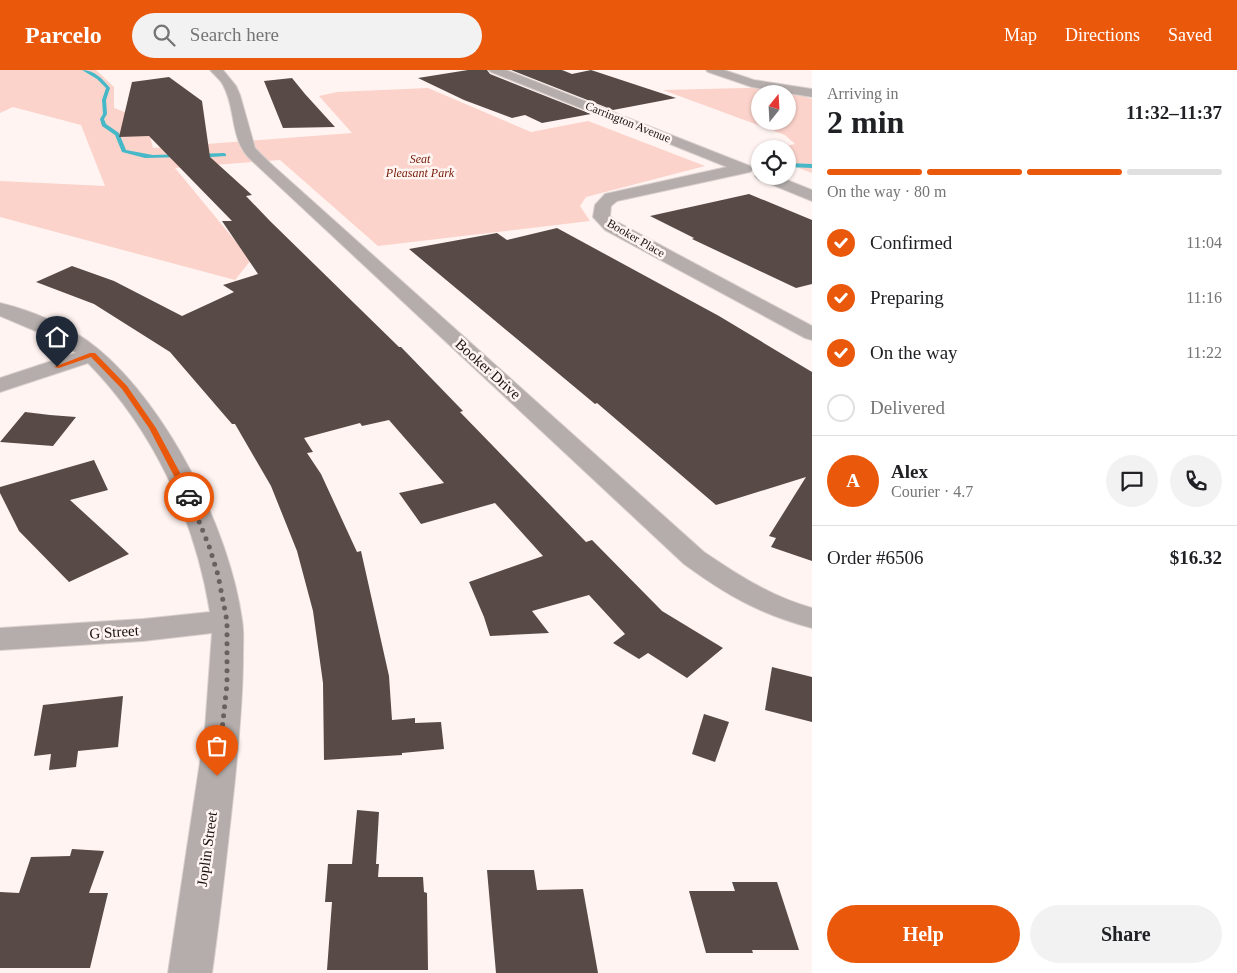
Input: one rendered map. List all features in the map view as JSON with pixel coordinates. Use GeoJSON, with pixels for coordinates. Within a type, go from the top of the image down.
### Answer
{"type":"FeatureCollection","features":[{"type":"Feature","properties":{"kind":"street","name":"Booker Drive"},"geometry":{"type":"LineString","coordinates":[[216,70],[229,81],[242,134],[248,148],[277,177],[694,558],[727,583],[764,603],[812,618]]}},
{"type":"Feature","properties":{"kind":"street","name":"Carrington Avenue"},"geometry":{"type":"LineString","coordinates":[[495,70],[751,171]]}},
{"type":"Feature","properties":{"kind":"street"},"geometry":{"type":"LineString","coordinates":[[712,70],[752,83],[812,93]]}},
{"type":"Feature","properties":{"kind":"street","name":"Booker Place"},"geometry":{"type":"LineString","coordinates":[[743,168],[611,197],[603,205],[601,217],[611,226],[812,334]]}},
{"type":"Feature","properties":{"kind":"street","name":"Carrington Avenue"},"geometry":{"type":"LineString","coordinates":[[784,185],[812,196]]}},
{"type":"Feature","properties":{"kind":"street","name":"Joplin Street"},"geometry":{"type":"LineString","coordinates":[[0,309],[60,335],[92,354],[124,388],[152,428],[190,499],[209,546],[218,575],[227,621],[227,684],[222,737],[190,973]]}},
{"type":"Feature","properties":{"kind":"street"},"geometry":{"type":"LineString","coordinates":[[0,385],[92,354]]}},
{"type":"Feature","properties":{"kind":"street","name":"G Street"},"geometry":{"type":"LineString","coordinates":[[0,639],[143,630],[227,621]]}},
{"type":"Feature","properties":{"kind":"green space","name":"Seat Pleasant Park"},"geometry":{"type":"Polygon","coordinates":[[[0,70],[96,70],[114,87],[114,108],[146,120],[153,148],[352,133],[319,96],[337,92],[428,88],[531,132],[588,121],[705,166],[586,197],[580,206],[590,221],[378,246],[280,160],[175,168],[251,260],[235,280],[0,217],[0,181],[105,186],[81,125],[13,107],[0,113],[0,70]]]}},
{"type":"Feature","properties":{"kind":"green space"},"geometry":{"type":"Polygon","coordinates":[[[751,88],[751,122],[663,90],[751,88]]]}},
{"type":"Feature","properties":{"kind":"green space"},"geometry":{"type":"Polygon","coordinates":[[[796,93],[812,99],[812,173],[796,167],[796,140],[791,140],[785,135],[771,130],[796,130],[796,93]]]}},
{"type":"Feature","properties":{"kind":"building"},"geometry":{"type":"Polygon","coordinates":[[[468,70],[487,70],[490,74],[591,114],[542,123],[525,115],[512,118],[464,100],[418,78],[468,70]]]}},
{"type":"Feature","properties":{"kind":"building"},"geometry":{"type":"Polygon","coordinates":[[[511,70],[562,70],[572,74],[591,70],[676,98],[613,110],[511,70]]]}},
{"type":"Feature","properties":{"kind":"building"},"geometry":{"type":"Polygon","coordinates":[[[169,77],[202,101],[210,157],[252,195],[246,196],[270,221],[401,347],[463,411],[460,412],[586,542],[592,540],[662,611],[723,648],[687,678],[648,653],[639,659],[613,643],[625,634],[589,595],[532,611],[549,633],[490,636],[469,582],[543,556],[495,503],[421,524],[399,493],[444,483],[389,420],[362,426],[360,423],[304,438],[313,452],[307,453],[321,474],[357,552],[361,551],[389,676],[392,720],[415,718],[415,723],[441,722],[444,749],[402,753],[402,755],[324,760],[323,683],[313,611],[297,551],[271,486],[235,424],[232,424],[170,352],[94,304],[36,282],[72,266],[114,281],[182,316],[234,292],[223,285],[258,274],[222,221],[232,221],[149,136],[119,137],[132,82],[169,77]]]}},
{"type":"Feature","properties":{"kind":"building"},"geometry":{"type":"Polygon","coordinates":[[[292,78],[335,127],[283,128],[264,81],[292,78]]]}},
{"type":"Feature","properties":{"kind":"building"},"geometry":{"type":"Polygon","coordinates":[[[749,194],[812,220],[812,284],[796,288],[692,239],[694,238],[650,216],[749,194]]]}},
{"type":"Feature","properties":{"kind":"building"},"geometry":{"type":"Polygon","coordinates":[[[557,228],[719,316],[812,372],[812,561],[771,547],[776,538],[769,536],[806,477],[716,505],[597,403],[595,404],[409,249],[497,233],[507,240],[557,228]]]}},
{"type":"Feature","properties":{"kind":"building"},"geometry":{"type":"Polygon","coordinates":[[[25,412],[76,417],[53,446],[0,442],[25,412]]]}},
{"type":"Feature","properties":{"kind":"building"},"geometry":{"type":"Polygon","coordinates":[[[94,460],[108,490],[70,500],[129,554],[69,582],[19,531],[0,493],[0,487],[94,460]]]}},
{"type":"Feature","properties":{"kind":"building"},"geometry":{"type":"Polygon","coordinates":[[[772,667],[812,677],[812,722],[765,710],[772,667]]]}},
{"type":"Feature","properties":{"kind":"building"},"geometry":{"type":"Polygon","coordinates":[[[123,696],[118,747],[78,751],[76,767],[49,770],[51,754],[34,756],[43,705],[123,696]]]}},
{"type":"Feature","properties":{"kind":"building"},"geometry":{"type":"Polygon","coordinates":[[[704,714],[729,722],[715,762],[692,754],[704,714]]]}},
{"type":"Feature","properties":{"kind":"building"},"geometry":{"type":"Polygon","coordinates":[[[357,810],[379,812],[376,864],[379,864],[378,877],[423,877],[424,892],[427,893],[428,970],[327,970],[332,902],[325,902],[328,864],[352,864],[357,810]]]}},
{"type":"Feature","properties":{"kind":"building"},"geometry":{"type":"Polygon","coordinates":[[[72,849],[104,851],[89,893],[108,893],[90,968],[0,968],[0,892],[19,893],[31,857],[70,856],[72,849]]]}},
{"type":"Feature","properties":{"kind":"building"},"geometry":{"type":"Polygon","coordinates":[[[487,870],[534,870],[537,890],[583,889],[598,973],[496,973],[487,870]]]}},
{"type":"Feature","properties":{"kind":"building"},"geometry":{"type":"Polygon","coordinates":[[[732,882],[777,882],[799,950],[752,950],[753,953],[706,953],[689,891],[735,891],[732,882]]]}},
{"type":"Feature","properties":{"kind":"waterway"},"geometry":{"type":"LineString","coordinates":[[84,70],[99,78],[108,88],[104,100],[105,114],[102,119],[104,125],[117,134],[124,151],[145,156],[183,156]]}},
{"type":"Feature","properties":{"kind":"waterway"},"geometry":{"type":"LineString","coordinates":[[197,156],[224,155]]}},
{"type":"Feature","properties":{"kind":"waterway"},"geometry":{"type":"LineString","coordinates":[[796,165],[812,166]]}},
{"type":"Feature","properties":{"kind":"way so far"},"geometry":{"type":"LineString","coordinates":[[189,497],[209,546],[218,575],[227,621],[227,684],[217,776]]}},
{"type":"Feature","properties":{"kind":"route"},"geometry":{"type":"LineString","coordinates":[[57,367],[92,354],[124,388],[152,428],[189,497]]}}]}
